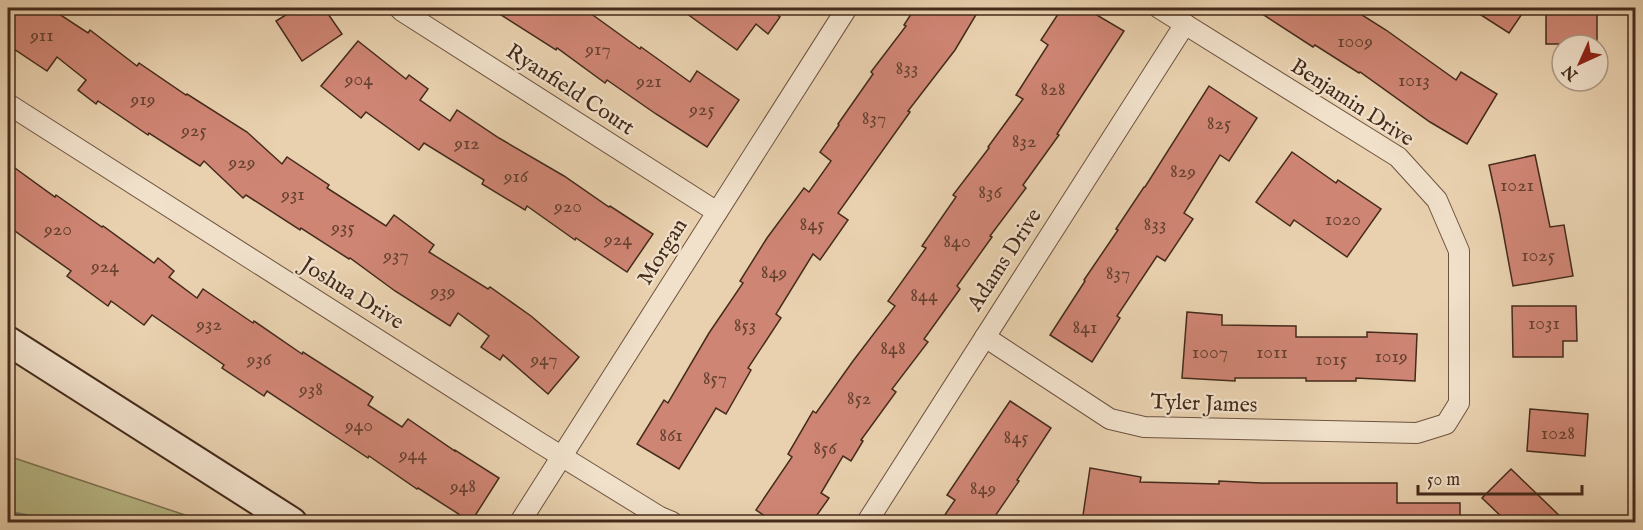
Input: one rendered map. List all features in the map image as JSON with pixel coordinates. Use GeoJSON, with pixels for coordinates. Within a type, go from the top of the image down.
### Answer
{"type":"FeatureCollection","features":[{"type":"Feature","properties":{"kind":"main road"},"geometry":{"type":"LineString","coordinates":[[8,341],[292,522]]}},
{"type":"Feature","properties":{"kind":"street","name":"Ryanfield Court"},"geometry":{"type":"LineString","coordinates":[[399,8],[717,212]]}},
{"type":"Feature","properties":{"kind":"street","name":"Morgan"},"geometry":{"type":"LineString","coordinates":[[520,522],[847,8]]}},
{"type":"Feature","properties":{"kind":"street","name":"Benjamin Drive"},"geometry":{"type":"LineString","coordinates":[[1159,8],[1398,157],[1437,200],[1459,251],[1459,403],[1446,424]]}},
{"type":"Feature","properties":{"kind":"street","name":"Adams Drive"},"geometry":{"type":"LineString","coordinates":[[867,522],[1185,24]]}},
{"type":"Feature","properties":{"kind":"street","name":"Joshua Drive"},"geometry":{"type":"LineString","coordinates":[[8,104],[562,457],[660,517],[672,522]]}},
{"type":"Feature","properties":{"kind":"street","name":"Tyler James"},"geometry":{"type":"LineString","coordinates":[[985,338],[1110,419],[1144,427],[1418,433],[1446,424]]}},
{"type":"Feature","properties":{"kind":"green space"},"geometry":{"type":"Polygon","coordinates":[[[8,456],[203,521],[205,522],[8,522],[8,456]]]}},
{"type":"Feature","properties":{"kind":"building"},"geometry":{"type":"Polygon","coordinates":[[[8,8],[50,8],[88,33],[90,30],[137,66],[139,63],[247,132],[282,164],[287,157],[329,185],[327,188],[386,226],[394,215],[434,245],[429,252],[488,289],[490,287],[531,316],[579,357],[548,394],[503,355],[500,360],[481,347],[489,336],[458,313],[450,326],[395,291],[350,258],[301,228],[300,230],[246,195],[243,198],[204,161],[200,166],[149,133],[148,135],[98,101],[96,104],[78,90],[86,80],[57,57],[47,71],[8,45],[8,8]]]}},
{"type":"Feature","properties":{"kind":"building"},"geometry":{"type":"Polygon","coordinates":[[[297,8],[324,8],[342,34],[302,61],[276,21],[297,8]]]}},
{"type":"Feature","properties":{"kind":"building"},"geometry":{"type":"Polygon","coordinates":[[[490,8],[583,8],[690,82],[697,71],[739,100],[707,147],[607,80],[605,83],[557,48],[556,50],[490,8]]]}},
{"type":"Feature","properties":{"kind":"building"},"geometry":{"type":"Polygon","coordinates":[[[679,8],[768,8],[780,17],[768,34],[756,24],[737,50],[679,8]]]}},
{"type":"Feature","properties":{"kind":"building"},"geometry":{"type":"Polygon","coordinates":[[[915,8],[980,8],[955,50],[908,111],[910,112],[838,213],[848,220],[820,260],[813,254],[776,314],[781,318],[748,368],[751,370],[726,414],[716,408],[679,469],[637,444],[664,400],[668,403],[709,333],[743,283],[740,281],[767,238],[804,188],[809,192],[831,161],[820,152],[873,74],[871,72],[906,26],[904,25],[915,8]]]}},
{"type":"Feature","properties":{"kind":"building"},"geometry":{"type":"Polygon","coordinates":[[[1062,8],[1085,8],[1124,31],[1057,134],[1059,135],[1023,185],[1026,188],[990,236],[992,237],[957,286],[960,289],[924,339],[928,342],[892,389],[896,392],[861,440],[863,441],[851,461],[843,456],[821,493],[829,498],[812,522],[774,522],[756,510],[792,457],[788,454],[813,411],[816,413],[895,306],[888,301],[926,248],[922,246],[956,197],[953,195],[1023,99],[1016,95],[1048,45],[1041,40],[1062,8]]]}},
{"type":"Feature","properties":{"kind":"building"},"geometry":{"type":"Polygon","coordinates":[[[1253,8],[1351,8],[1456,80],[1461,72],[1497,94],[1467,144],[1430,122],[1360,72],[1315,45],[1313,47],[1253,8]]]}},
{"type":"Feature","properties":{"kind":"building"},"geometry":{"type":"Polygon","coordinates":[[[1470,8],[1526,8],[1509,33],[1470,8]]]}},
{"type":"Feature","properties":{"kind":"building"},"geometry":{"type":"Polygon","coordinates":[[[1546,8],[1597,8],[1597,33],[1550,33],[1550,44],[1546,44],[1546,8]]]}},
{"type":"Feature","properties":{"kind":"building"},"geometry":{"type":"Polygon","coordinates":[[[358,41],[406,79],[409,75],[428,89],[420,100],[450,121],[457,110],[653,234],[627,272],[576,238],[575,240],[527,206],[525,210],[482,184],[484,180],[424,143],[419,150],[366,112],[361,118],[321,86],[358,41]]]}},
{"type":"Feature","properties":{"kind":"building"},"geometry":{"type":"Polygon","coordinates":[[[1209,86],[1257,118],[1229,161],[1220,155],[1184,213],[1193,219],[1165,261],[1157,256],[1117,316],[1120,318],[1092,362],[1050,335],[1209,86]]]}},
{"type":"Feature","properties":{"kind":"building"},"geometry":{"type":"Polygon","coordinates":[[[1292,152],[1336,183],[1338,180],[1381,209],[1347,257],[1294,220],[1290,226],[1256,202],[1292,152]]]}},
{"type":"Feature","properties":{"kind":"building"},"geometry":{"type":"Polygon","coordinates":[[[1535,155],[1550,227],[1564,225],[1573,276],[1513,286],[1489,165],[1535,155]]]}},
{"type":"Feature","properties":{"kind":"building"},"geometry":{"type":"Polygon","coordinates":[[[8,163],[154,263],[158,258],[174,271],[169,277],[197,298],[203,289],[253,323],[254,321],[302,354],[303,352],[373,397],[368,405],[402,427],[408,419],[499,478],[471,522],[369,456],[368,458],[267,391],[264,396],[222,368],[224,365],[152,315],[144,325],[111,301],[108,306],[67,276],[71,271],[8,226],[8,163]]]}},
{"type":"Feature","properties":{"kind":"building"},"geometry":{"type":"Polygon","coordinates":[[[1512,306],[1576,306],[1577,341],[1563,341],[1563,357],[1513,357],[1512,306]]]}},
{"type":"Feature","properties":{"kind":"building"},"geometry":{"type":"Polygon","coordinates":[[[1187,312],[1222,315],[1222,325],[1296,326],[1296,337],[1367,337],[1367,332],[1417,334],[1415,381],[1356,378],[1356,381],[1306,381],[1306,378],[1235,378],[1235,381],[1182,378],[1187,312]]]}},
{"type":"Feature","properties":{"kind":"building"},"geometry":{"type":"Polygon","coordinates":[[[1010,401],[1051,428],[991,522],[940,522],[955,500],[947,495],[1010,401]]]}},
{"type":"Feature","properties":{"kind":"building"},"geometry":{"type":"Polygon","coordinates":[[[1530,409],[1588,414],[1585,456],[1527,451],[1530,409]]]}},
{"type":"Feature","properties":{"kind":"building"},"geometry":{"type":"Polygon","coordinates":[[[1090,468],[1141,477],[1140,482],[1397,483],[1397,503],[1460,503],[1460,522],[1082,522],[1090,468]]]}},
{"type":"Feature","properties":{"kind":"building"},"geometry":{"type":"Polygon","coordinates":[[[1511,469],[1566,522],[1507,522],[1482,498],[1511,469]]]}},
{"type":"Feature","properties":{"kind":"waterway"},"geometry":{"type":"LineString","coordinates":[[8,514],[68,522]]}}]}
